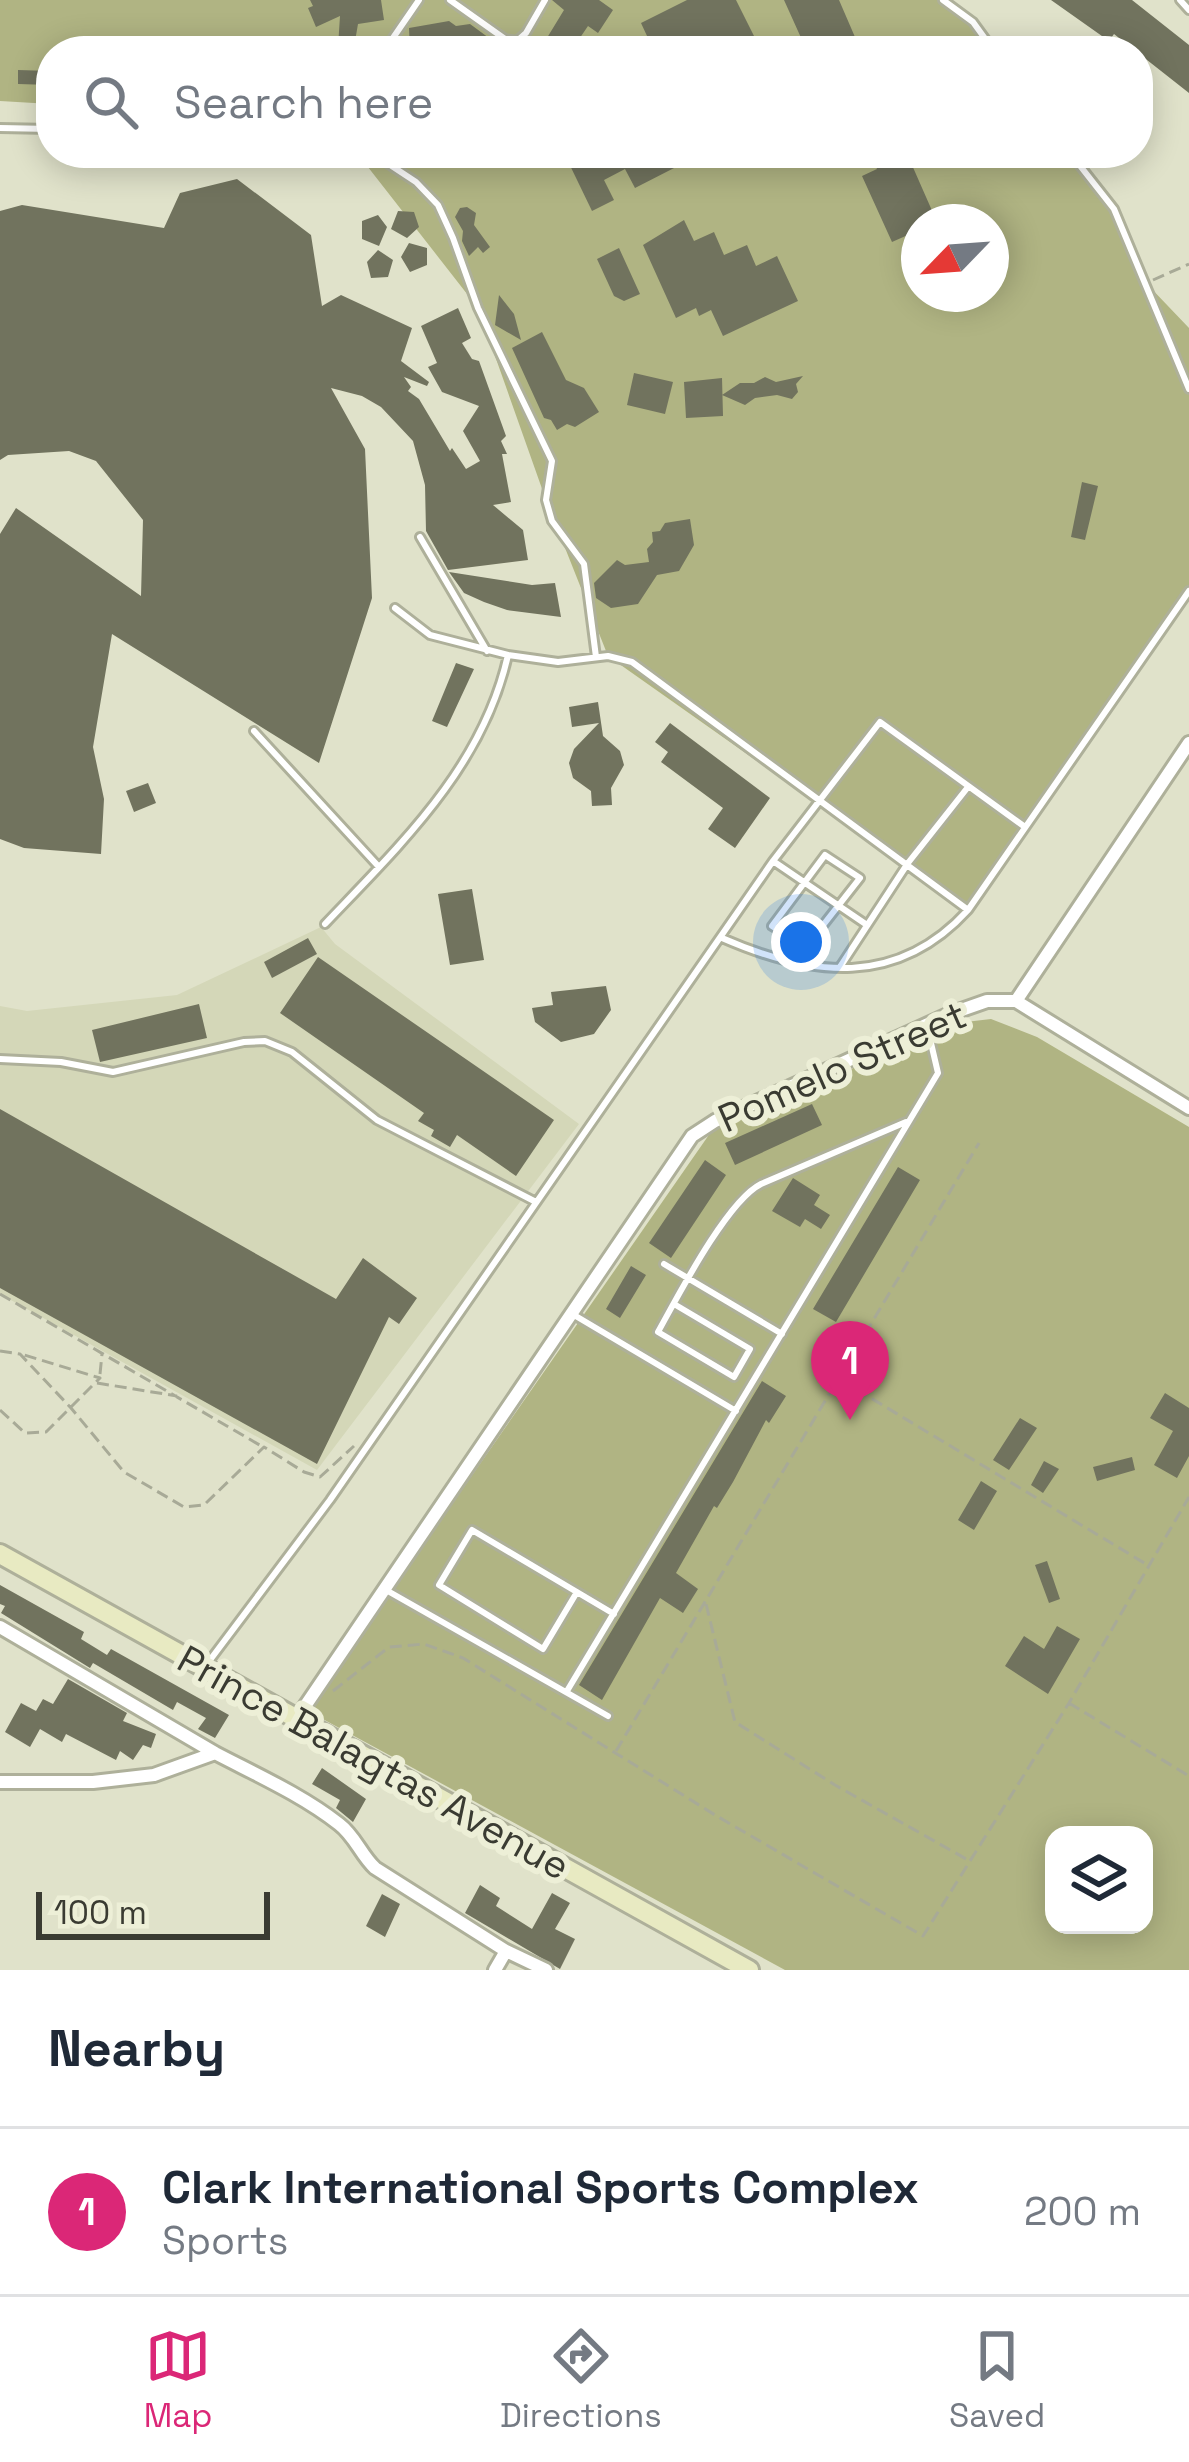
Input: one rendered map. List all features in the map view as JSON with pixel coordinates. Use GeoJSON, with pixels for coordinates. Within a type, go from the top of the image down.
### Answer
{"type":"FeatureCollection","features":[{"type":"Feature","properties":{"kind":"main road","name":"Prince Balagtas Avenue"},"geometry":{"type":"LineString","coordinates":[[0,1554],[749,1970]]}},
{"type":"Feature","properties":{"kind":"street","name":"Pomelo Street"},"geometry":{"type":"LineString","coordinates":[[298,1716],[692,1136],[715,1121],[987,1001],[1016,1001],[1189,743]]}},
{"type":"Feature","properties":{"kind":"street"},"geometry":{"type":"LineString","coordinates":[[1016,1001],[1189,1108]]}},
{"type":"Feature","properties":{"kind":"street"},"geometry":{"type":"LineString","coordinates":[[0,1627],[308,1802],[344,1828],[375,1868],[506,1951],[546,1970]]}},
{"type":"Feature","properties":{"kind":"street"},"geometry":{"type":"LineString","coordinates":[[0,1782],[135,1778],[215,1753]]}},
{"type":"Feature","properties":{"kind":"street"},"geometry":{"type":"LineString","coordinates":[[495,1970],[506,1951]]}},
{"type":"Feature","properties":{"kind":"lane"},"geometry":{"type":"LineString","coordinates":[[394,36],[419,0]]}},
{"type":"Feature","properties":{"kind":"lane"},"geometry":{"type":"LineString","coordinates":[[450,0],[501,36]]}},
{"type":"Feature","properties":{"kind":"lane"},"geometry":{"type":"LineString","coordinates":[[521,36],[545,0]]}},
{"type":"Feature","properties":{"kind":"lane"},"geometry":{"type":"LineString","coordinates":[[944,0],[983,36]]}},
{"type":"Feature","properties":{"kind":"lane"},"geometry":{"type":"LineString","coordinates":[[1180,0],[1189,10]]}},
{"type":"Feature","properties":{"kind":"lane"},"geometry":{"type":"LineString","coordinates":[[0,128],[36,129]]}},
{"type":"Feature","properties":{"kind":"lane"},"geometry":{"type":"LineString","coordinates":[[395,168],[438,205],[478,308],[552,460],[546,500],[552,521],[584,564],[596,657]]}},
{"type":"Feature","properties":{"kind":"lane"},"geometry":{"type":"LineString","coordinates":[[1082,168],[1114,209],[1189,389]]}},
{"type":"Feature","properties":{"kind":"lane"},"geometry":{"type":"LineString","coordinates":[[420,537],[488,650]]}},
{"type":"Feature","properties":{"kind":"lane"},"geometry":{"type":"LineString","coordinates":[[722,938],[767,958],[803,967],[840,968],[911,955],[946,934],[968,910],[1189,591]]}},
{"type":"Feature","properties":{"kind":"lane"},"geometry":{"type":"LineString","coordinates":[[395,608],[430,635],[508,655],[558,662],[596,657],[632,662],[968,910]]}},
{"type":"Feature","properties":{"kind":"lane"},"geometry":{"type":"LineString","coordinates":[[326,924],[428,815],[456,775],[495,699],[508,655]]}},
{"type":"Feature","properties":{"kind":"lane"},"geometry":{"type":"LineString","coordinates":[[205,1667],[376,1433],[773,861],[880,722],[1025,827]]}},
{"type":"Feature","properties":{"kind":"lane"},"geometry":{"type":"LineString","coordinates":[[254,731],[379,867]]}},
{"type":"Feature","properties":{"kind":"lane"},"geometry":{"type":"LineString","coordinates":[[840,968],[908,863],[968,787]]}},
{"type":"Feature","properties":{"kind":"lane"},"geometry":{"type":"LineString","coordinates":[[826,855],[860,878],[839,906],[806,947],[772,926],[826,855]]}},
{"type":"Feature","properties":{"kind":"lane"},"geometry":{"type":"LineString","coordinates":[[773,861],[867,925]]}},
{"type":"Feature","properties":{"kind":"lane"},"geometry":{"type":"LineString","coordinates":[[567,1691],[939,1070],[927,1026]]}},
{"type":"Feature","properties":{"kind":"lane"},"geometry":{"type":"LineString","coordinates":[[0,1059],[61,1062],[112,1072],[265,1041],[310,1064],[359,1107],[415,1142],[536,1202]]}},
{"type":"Feature","properties":{"kind":"lane"},"geometry":{"type":"LineString","coordinates":[[674,1304],[750,1349],[734,1377],[658,1332],[674,1304],[689,1278],[749,1190],[907,1121]]}},
{"type":"Feature","properties":{"kind":"lane"},"geometry":{"type":"LineString","coordinates":[[664,1264],[782,1334]]}},
{"type":"Feature","properties":{"kind":"lane"},"geometry":{"type":"LineString","coordinates":[[571,1313],[736,1411]]}},
{"type":"Feature","properties":{"kind":"lane"},"geometry":{"type":"LineString","coordinates":[[577,1592],[543,1649],[439,1585],[472,1530],[614,1613]]}},
{"type":"Feature","properties":{"kind":"lane"},"geometry":{"type":"LineString","coordinates":[[386,1590],[608,1716]]}},
{"type":"Feature","properties":{"kind":"path"},"geometry":{"type":"LineString","coordinates":[[1146,283],[1189,264]]}},
{"type":"Feature","properties":{"kind":"path"},"geometry":{"type":"LineString","coordinates":[[615,1753],[979,1143]]}},
{"type":"Feature","properties":{"kind":"path"},"geometry":{"type":"LineString","coordinates":[[0,1294],[304,1472],[320,1477],[344,1451],[376,1433]]}},
{"type":"Feature","properties":{"kind":"path"},"geometry":{"type":"LineString","coordinates":[[0,1351],[97,1380],[178,1397]]}},
{"type":"Feature","properties":{"kind":"path"},"geometry":{"type":"LineString","coordinates":[[0,1410],[25,1432],[46,1432],[97,1380],[102,1352]]}},
{"type":"Feature","properties":{"kind":"path"},"geometry":{"type":"LineString","coordinates":[[20,1354],[124,1472],[184,1507],[204,1505],[264,1447]]}},
{"type":"Feature","properties":{"kind":"path"},"geometry":{"type":"LineString","coordinates":[[839,1378],[1148,1565]]}},
{"type":"Feature","properties":{"kind":"path"},"geometry":{"type":"LineString","coordinates":[[298,1716],[388,1647],[424,1645],[463,1658],[923,1936],[1069,1702],[1189,1497]]}},
{"type":"Feature","properties":{"kind":"path"},"geometry":{"type":"LineString","coordinates":[[705,1602],[735,1722],[835,1786],[970,1861]]}},
{"type":"Feature","properties":{"kind":"path"},"geometry":{"type":"LineString","coordinates":[[1069,1702],[1189,1775]]}},
{"type":"Feature","properties":{"kind":"shaded area"},"geometry":{"type":"Polygon","coordinates":[[[0,0],[943,0],[973,22],[983,36],[36,36],[36,103],[0,101],[0,0]]]}},
{"type":"Feature","properties":{"kind":"shaded area"},"geometry":{"type":"Polygon","coordinates":[[[369,168],[1082,168],[1114,209],[1146,283],[1189,328],[1189,595],[968,910],[608,656],[478,308],[369,168]]]}},
{"type":"Feature","properties":{"kind":"shaded area"},"geometry":{"type":"Polygon","coordinates":[[[321,927],[335,944],[579,1124],[317,1470],[0,1294],[0,1006],[27,1011],[177,995],[321,927]]]}},
{"type":"Feature","properties":{"kind":"shaded area"},"geometry":{"type":"Polygon","coordinates":[[[991,1019],[1037,1037],[1189,1127],[1189,1970],[785,1970],[308,1711],[713,1129],[957,1023],[991,1019]]]}},
{"type":"Feature","properties":{"kind":"building"},"geometry":{"type":"Polygon","coordinates":[[[310,0],[381,0],[384,20],[358,24],[356,36],[339,36],[340,16],[316,27],[308,8],[313,6],[310,0]]]}},
{"type":"Feature","properties":{"kind":"building"},"geometry":{"type":"Polygon","coordinates":[[[552,0],[599,0],[613,10],[598,33],[588,26],[581,36],[548,36],[564,10],[552,0]]]}},
{"type":"Feature","properties":{"kind":"building"},"geometry":{"type":"Polygon","coordinates":[[[687,0],[736,0],[754,36],[647,36],[641,23],[687,0]]]}},
{"type":"Feature","properties":{"kind":"building"},"geometry":{"type":"Polygon","coordinates":[[[784,0],[839,0],[855,36],[800,36],[784,0]]]}},
{"type":"Feature","properties":{"kind":"building"},"geometry":{"type":"Polygon","coordinates":[[[1051,0],[1132,0],[1189,45],[1189,93],[1153,65],[1153,36],[1102,36],[1051,0]]]}},
{"type":"Feature","properties":{"kind":"building"},"geometry":{"type":"Polygon","coordinates":[[[449,21],[456,26],[470,24],[486,36],[409,36],[409,28],[449,21]]]}},
{"type":"Feature","properties":{"kind":"building"},"geometry":{"type":"Polygon","coordinates":[[[18,70],[36,71],[36,85],[18,84],[18,70]]]}},
{"type":"Feature","properties":{"kind":"building"},"geometry":{"type":"Polygon","coordinates":[[[571,168],[674,168],[635,188],[625,169],[604,180],[614,200],[592,211],[571,168]]]}},
{"type":"Feature","properties":{"kind":"building"},"geometry":{"type":"Polygon","coordinates":[[[877,168],[913,168],[929,204],[901,204],[901,238],[892,242],[862,176],[877,168]]]}},
{"type":"Feature","properties":{"kind":"building"},"geometry":{"type":"Polygon","coordinates":[[[237,179],[311,235],[322,306],[341,295],[412,328],[401,361],[429,382],[427,386],[404,377],[411,387],[408,391],[419,399],[466,469],[480,461],[463,431],[479,406],[442,392],[428,367],[437,363],[421,326],[458,308],[471,338],[462,343],[472,359],[479,361],[506,436],[501,441],[507,454],[502,454],[511,502],[493,505],[523,530],[528,560],[448,570],[426,531],[425,485],[413,441],[381,407],[331,388],[365,449],[372,598],[319,763],[112,634],[93,747],[104,799],[101,854],[24,848],[0,839],[0,534],[16,508],[141,596],[143,520],[96,461],[69,451],[8,455],[0,460],[0,211],[22,205],[164,228],[180,193],[237,179]]]}},
{"type":"Feature","properties":{"kind":"building"},"geometry":{"type":"Polygon","coordinates":[[[460,208],[476,213],[474,225],[490,247],[483,253],[478,247],[469,256],[455,217],[460,208]]]}},
{"type":"Feature","properties":{"kind":"building"},"geometry":{"type":"Polygon","coordinates":[[[398,211],[414,212],[419,227],[407,238],[391,229],[398,211]]]}},
{"type":"Feature","properties":{"kind":"building"},"geometry":{"type":"Polygon","coordinates":[[[378,215],[387,227],[379,246],[362,239],[362,221],[378,215]]]}},
{"type":"Feature","properties":{"kind":"building"},"geometry":{"type":"Polygon","coordinates":[[[684,220],[694,241],[714,232],[724,255],[747,245],[756,266],[777,256],[798,301],[723,336],[711,310],[699,316],[696,308],[676,318],[643,245],[684,220]]]}},
{"type":"Feature","properties":{"kind":"building"},"geometry":{"type":"Polygon","coordinates":[[[409,243],[427,248],[427,265],[410,272],[401,257],[409,243]]]}},
{"type":"Feature","properties":{"kind":"building"},"geometry":{"type":"Polygon","coordinates":[[[619,248],[640,294],[624,301],[614,296],[597,259],[619,248]]]}},
{"type":"Feature","properties":{"kind":"building"},"geometry":{"type":"Polygon","coordinates":[[[378,250],[393,260],[388,277],[371,278],[367,262],[378,250]]]}},
{"type":"Feature","properties":{"kind":"building"},"geometry":{"type":"Polygon","coordinates":[[[499,295],[514,314],[521,340],[495,325],[499,295]]]}},
{"type":"Feature","properties":{"kind":"building"},"geometry":{"type":"Polygon","coordinates":[[[542,332],[566,380],[584,388],[599,412],[575,427],[567,424],[557,430],[544,418],[512,348],[542,332]]]}},
{"type":"Feature","properties":{"kind":"building"},"geometry":{"type":"Polygon","coordinates":[[[634,373],[673,382],[665,414],[627,405],[634,373]]]}},
{"type":"Feature","properties":{"kind":"building"},"geometry":{"type":"Polygon","coordinates":[[[803,376],[792,399],[777,395],[755,398],[745,405],[722,395],[740,383],[765,377],[776,382],[803,376]]]}},
{"type":"Feature","properties":{"kind":"building"},"geometry":{"type":"Polygon","coordinates":[[[722,378],[723,416],[686,418],[684,382],[722,378]]]}},
{"type":"Feature","properties":{"kind":"building"},"geometry":{"type":"Polygon","coordinates":[[[1082,482],[1098,486],[1085,540],[1071,537],[1082,482]]]}},
{"type":"Feature","properties":{"kind":"building"},"geometry":{"type":"Polygon","coordinates":[[[690,519],[694,545],[679,571],[657,575],[638,604],[611,608],[596,598],[594,583],[617,560],[625,565],[649,562],[652,532],[660,531],[665,523],[690,519]]]}},
{"type":"Feature","properties":{"kind":"building"},"geometry":{"type":"Polygon","coordinates":[[[449,572],[532,585],[555,583],[561,617],[484,602],[464,593],[449,572]]]}},
{"type":"Feature","properties":{"kind":"building"},"geometry":{"type":"Polygon","coordinates":[[[456,663],[474,669],[447,727],[432,721],[456,663]]]}},
{"type":"Feature","properties":{"kind":"building"},"geometry":{"type":"Polygon","coordinates":[[[598,702],[603,736],[620,751],[624,765],[611,788],[612,805],[592,806],[591,791],[573,778],[569,763],[574,749],[599,723],[572,727],[569,707],[598,702]]]}},
{"type":"Feature","properties":{"kind":"building"},"geometry":{"type":"Polygon","coordinates":[[[670,723],[770,798],[735,848],[708,829],[723,808],[661,762],[668,752],[655,742],[670,723]]]}},
{"type":"Feature","properties":{"kind":"building"},"geometry":{"type":"Polygon","coordinates":[[[148,783],[156,803],[134,812],[126,791],[148,783]]]}},
{"type":"Feature","properties":{"kind":"building"},"geometry":{"type":"Polygon","coordinates":[[[472,889],[484,960],[450,965],[438,894],[472,889]]]}},
{"type":"Feature","properties":{"kind":"building"},"geometry":{"type":"Polygon","coordinates":[[[308,938],[317,954],[272,978],[264,962],[308,938]]]}},
{"type":"Feature","properties":{"kind":"building"},"geometry":{"type":"Polygon","coordinates":[[[318,957],[554,1120],[516,1176],[457,1135],[450,1147],[431,1136],[434,1130],[418,1121],[424,1113],[280,1013],[318,957]]]}},
{"type":"Feature","properties":{"kind":"building"},"geometry":{"type":"Polygon","coordinates":[[[606,986],[611,1010],[594,1034],[561,1042],[535,1022],[532,1008],[553,1005],[551,992],[606,986]]]}},
{"type":"Feature","properties":{"kind":"building"},"geometry":{"type":"Polygon","coordinates":[[[199,1004],[207,1038],[100,1062],[92,1030],[199,1004]]]}},
{"type":"Feature","properties":{"kind":"building"},"geometry":{"type":"Polygon","coordinates":[[[812,1104],[822,1125],[735,1165],[725,1143],[812,1104]]]}},
{"type":"Feature","properties":{"kind":"building"},"geometry":{"type":"Polygon","coordinates":[[[0,1109],[336,1299],[363,1258],[417,1298],[399,1324],[389,1317],[317,1464],[0,1288],[0,1109]]]}},
{"type":"Feature","properties":{"kind":"building"},"geometry":{"type":"Polygon","coordinates":[[[705,1160],[726,1175],[671,1258],[649,1243],[705,1160]]]}},
{"type":"Feature","properties":{"kind":"building"},"geometry":{"type":"Polygon","coordinates":[[[898,1167],[920,1180],[836,1322],[813,1309],[898,1167]]]}},
{"type":"Feature","properties":{"kind":"building"},"geometry":{"type":"Polygon","coordinates":[[[793,1178],[820,1195],[814,1205],[830,1215],[821,1229],[805,1219],[800,1227],[772,1211],[793,1178]]]}},
{"type":"Feature","properties":{"kind":"building"},"geometry":{"type":"Polygon","coordinates":[[[631,1266],[646,1275],[620,1318],[606,1309],[631,1266]]]}},
{"type":"Feature","properties":{"kind":"building"},"geometry":{"type":"Polygon","coordinates":[[[762,1381],[786,1396],[769,1423],[766,1420],[676,1573],[698,1589],[683,1613],[660,1598],[602,1700],[579,1685],[762,1381]]]}},
{"type":"Feature","properties":{"kind":"building"},"geometry":{"type":"Polygon","coordinates":[[[1165,1393],[1189,1408],[1189,1456],[1177,1478],[1154,1465],[1173,1431],[1150,1418],[1165,1393]]]}},
{"type":"Feature","properties":{"kind":"building"},"geometry":{"type":"Polygon","coordinates":[[[1020,1418],[1037,1428],[1009,1470],[993,1460],[1020,1418]]]}},
{"type":"Feature","properties":{"kind":"building"},"geometry":{"type":"Polygon","coordinates":[[[1132,1457],[1135,1470],[1097,1481],[1093,1467],[1132,1457]]]}},
{"type":"Feature","properties":{"kind":"building"},"geometry":{"type":"Polygon","coordinates":[[[1044,1461],[1059,1469],[1043,1493],[1031,1485],[1044,1461]]]}},
{"type":"Feature","properties":{"kind":"building"},"geometry":{"type":"Polygon","coordinates":[[[981,1481],[997,1491],[974,1530],[958,1520],[981,1481]]]}},
{"type":"Feature","properties":{"kind":"building"},"geometry":{"type":"Polygon","coordinates":[[[1047,1561],[1060,1599],[1049,1603],[1035,1565],[1047,1561]]]}},
{"type":"Feature","properties":{"kind":"building"},"geometry":{"type":"Polygon","coordinates":[[[0,1585],[84,1632],[81,1639],[107,1655],[111,1649],[229,1715],[215,1738],[198,1729],[206,1718],[177,1702],[173,1710],[93,1663],[90,1668],[1,1613],[5,1606],[0,1604],[0,1585]]]}},
{"type":"Feature","properties":{"kind":"building"},"geometry":{"type":"Polygon","coordinates":[[[1057,1626],[1080,1639],[1048,1694],[1005,1666],[1024,1636],[1044,1649],[1057,1626]]]}},
{"type":"Feature","properties":{"kind":"building"},"geometry":{"type":"Polygon","coordinates":[[[68,1679],[127,1713],[123,1721],[156,1734],[151,1748],[143,1745],[133,1760],[120,1751],[116,1760],[66,1734],[62,1742],[40,1729],[30,1747],[5,1732],[21,1703],[36,1711],[43,1699],[53,1704],[68,1679]]]}},
{"type":"Feature","properties":{"kind":"building"},"geometry":{"type":"Polygon","coordinates":[[[322,1768],[366,1799],[353,1822],[336,1808],[340,1800],[312,1784],[322,1768]]]}},
{"type":"Feature","properties":{"kind":"building"},"geometry":{"type":"Polygon","coordinates":[[[480,1885],[500,1898],[496,1906],[532,1929],[552,1893],[570,1903],[555,1929],[575,1939],[560,1969],[465,1913],[480,1885]]]}},
{"type":"Feature","properties":{"kind":"building"},"geometry":{"type":"Polygon","coordinates":[[[382,1894],[400,1904],[385,1937],[366,1926],[382,1894]]]}},
{"type":"Feature","properties":{"kind":"place","name":"Clark International Sports Complex"},"geometry":{"type":"Point","coordinates":[850,1420]}}]}
